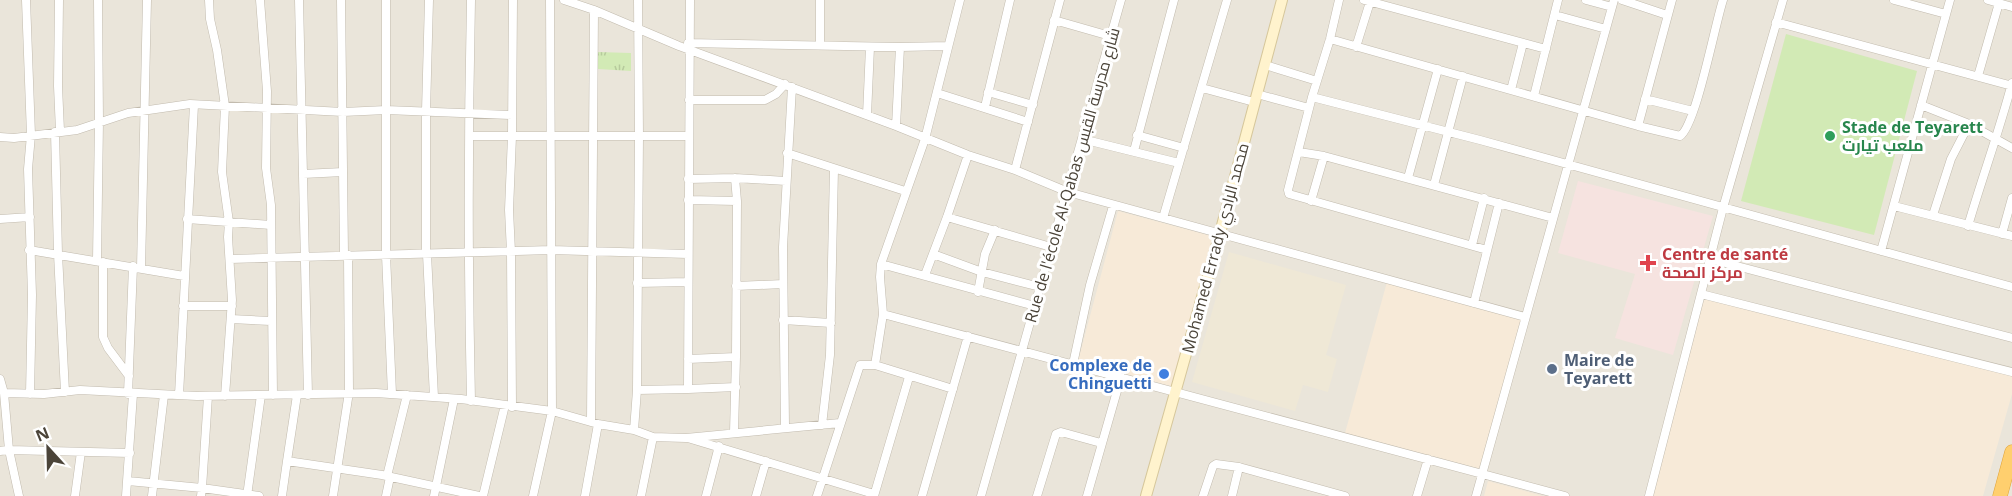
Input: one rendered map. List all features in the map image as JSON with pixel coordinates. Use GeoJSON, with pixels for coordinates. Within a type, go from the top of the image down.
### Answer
{"type":"FeatureCollection","features":[{"type":"Feature","properties":{"kind":"highway"},"geometry":{"type":"LineString","coordinates":[[2000,496],[2012,452]]}},
{"type":"Feature","properties":{"kind":"street"},"geometry":{"type":"LineString","coordinates":[[26,0],[31,135],[28,169],[32,295],[30,394]]}},
{"type":"Feature","properties":{"kind":"street"},"geometry":{"type":"LineString","coordinates":[[59,0],[58,254],[65,392]]}},
{"type":"Feature","properties":{"kind":"street"},"geometry":{"type":"LineString","coordinates":[[98,0],[100,261],[103,337],[108,348],[129,376]]}},
{"type":"Feature","properties":{"kind":"street"},"geometry":{"type":"LineString","coordinates":[[126,496],[130,453],[129,376],[145,109],[147,0]]}},
{"type":"Feature","properties":{"kind":"street"},"geometry":{"type":"LineString","coordinates":[[209,0],[210,19],[225,106],[222,172],[229,222],[232,306],[225,396]]}},
{"type":"Feature","properties":{"kind":"street"},"geometry":{"type":"LineString","coordinates":[[260,0],[267,107],[266,168],[271,205],[273,395]]}},
{"type":"Feature","properties":{"kind":"street"},"geometry":{"type":"LineString","coordinates":[[299,0],[308,395]]}},
{"type":"Feature","properties":{"kind":"street"},"geometry":{"type":"LineString","coordinates":[[333,496],[349,392],[341,0]]}},
{"type":"Feature","properties":{"kind":"street"},"geometry":{"type":"LineString","coordinates":[[386,0],[386,255],[392,394]]}},
{"type":"Feature","properties":{"kind":"street"},"geometry":{"type":"LineString","coordinates":[[429,0],[426,111],[427,254],[434,397]]}},
{"type":"Feature","properties":{"kind":"street"},"geometry":{"type":"LineString","coordinates":[[471,0],[468,114],[471,401]]}},
{"type":"Feature","properties":{"kind":"street"},"geometry":{"type":"LineString","coordinates":[[483,496],[508,406],[512,252],[509,210],[513,0]]}},
{"type":"Feature","properties":{"kind":"street"},"geometry":{"type":"LineString","coordinates":[[533,496],[552,411],[550,0]]}},
{"type":"Feature","properties":{"kind":"street"},"geometry":{"type":"LineString","coordinates":[[564,0],[589,6],[639,30],[688,46],[925,139],[1015,170],[1068,192],[1525,317]]}},
{"type":"Feature","properties":{"kind":"street"},"geometry":{"type":"LineString","coordinates":[[634,430],[637,390],[638,0]]}},
{"type":"Feature","properties":{"kind":"street"},"geometry":{"type":"LineString","coordinates":[[688,389],[690,0]]}},
{"type":"Feature","properties":{"kind":"street"},"geometry":{"type":"LineString","coordinates":[[820,0],[820,45]]}},
{"type":"Feature","properties":{"kind":"street"},"geometry":{"type":"LineString","coordinates":[[875,365],[883,315],[881,264],[925,139],[960,0]]}},
{"type":"Feature","properties":{"kind":"street"},"geometry":{"type":"LineString","coordinates":[[985,108],[1010,0]]}},
{"type":"Feature","properties":{"kind":"street"},"geometry":{"type":"LineString","coordinates":[[1015,170],[1060,0]]}},
{"type":"Feature","properties":{"kind":"street","name":"Rue de l'école Al-Qabas شارع مدرسة القبس"},"geometry":{"type":"LineString","coordinates":[[981,496],[1121,0]]}},
{"type":"Feature","properties":{"kind":"street"},"geometry":{"type":"LineString","coordinates":[[1134,151],[1174,0]]}},
{"type":"Feature","properties":{"kind":"street"},"geometry":{"type":"LineString","coordinates":[[1163,218],[1227,0]]}},
{"type":"Feature","properties":{"kind":"street","name":"Mohamed Errady محمد الرادي"},"geometry":{"type":"LineString","coordinates":[[1146,496],[1220,233],[1282,0]]}},
{"type":"Feature","properties":{"kind":"street"},"geometry":{"type":"LineString","coordinates":[[1339,0],[1288,194],[1487,250]]}},
{"type":"Feature","properties":{"kind":"street"},"geometry":{"type":"LineString","coordinates":[[1534,96],[1558,0]]}},
{"type":"Feature","properties":{"kind":"street"},"geometry":{"type":"LineString","coordinates":[[1476,496],[1613,4],[1586,0]]}},
{"type":"Feature","properties":{"kind":"street"},"geometry":{"type":"LineString","coordinates":[[1622,0],[1667,15]]}},
{"type":"Feature","properties":{"kind":"street"},"geometry":{"type":"LineString","coordinates":[[1638,126],[1672,0]]}},
{"type":"Feature","properties":{"kind":"street"},"geometry":{"type":"LineString","coordinates":[[1330,39],[1680,136],[1685,132],[1694,111],[1723,0]]}},
{"type":"Feature","properties":{"kind":"street"},"geometry":{"type":"LineString","coordinates":[[1649,496],[1723,208],[1783,0]]}},
{"type":"Feature","properties":{"kind":"street"},"geometry":{"type":"LineString","coordinates":[[1896,0],[1946,15]]}},
{"type":"Feature","properties":{"kind":"street"},"geometry":{"type":"LineString","coordinates":[[1881,251],[1950,0]]}},
{"type":"Feature","properties":{"kind":"street"},"geometry":{"type":"LineString","coordinates":[[1988,0],[2012,7]]}},
{"type":"Feature","properties":{"kind":"street"},"geometry":{"type":"LineString","coordinates":[[1356,47],[1367,1],[1546,49]]}},
{"type":"Feature","properties":{"kind":"street"},"geometry":{"type":"LineString","coordinates":[[1978,76],[1999,3]]}},
{"type":"Feature","properties":{"kind":"street"},"geometry":{"type":"LineString","coordinates":[[585,496],[595,423],[594,136],[589,6]]}},
{"type":"Feature","properties":{"kind":"street"},"geometry":{"type":"LineString","coordinates":[[1556,15],[1606,29]]}},
{"type":"Feature","properties":{"kind":"street"},"geometry":{"type":"LineString","coordinates":[[1054,20],[1110,36]]}},
{"type":"Feature","properties":{"kind":"street"},"geometry":{"type":"LineString","coordinates":[[1776,22],[2012,85],[1968,226]]}},
{"type":"Feature","properties":{"kind":"street"},"geometry":{"type":"LineString","coordinates":[[1511,90],[1523,43]]}},
{"type":"Feature","properties":{"kind":"street"},"geometry":{"type":"LineString","coordinates":[[688,46],[948,46]]}},
{"type":"Feature","properties":{"kind":"street"},"geometry":{"type":"LineString","coordinates":[[867,115],[870,47]]}},
{"type":"Feature","properties":{"kind":"street"},"geometry":{"type":"LineString","coordinates":[[896,126],[900,47]]}},
{"type":"Feature","properties":{"kind":"street"},"geometry":{"type":"LineString","coordinates":[[1265,64],[1317,81]]}},
{"type":"Feature","properties":{"kind":"street"},"geometry":{"type":"LineString","coordinates":[[1408,178],[1438,69]]}},
{"type":"Feature","properties":{"kind":"street"},"geometry":{"type":"LineString","coordinates":[[1434,185],[1463,76]]}},
{"type":"Feature","properties":{"kind":"street"},"geometry":{"type":"LineString","coordinates":[[689,100],[765,100],[788,86]]}},
{"type":"Feature","properties":{"kind":"street"},"geometry":{"type":"LineString","coordinates":[[785,427],[783,284],[788,86]]}},
{"type":"Feature","properties":{"kind":"street"},"geometry":{"type":"LineString","coordinates":[[1202,88],[1310,108]]}},
{"type":"Feature","properties":{"kind":"street"},"geometry":{"type":"LineString","coordinates":[[988,92],[1033,105]]}},
{"type":"Feature","properties":{"kind":"street"},"geometry":{"type":"LineString","coordinates":[[937,93],[1028,122]]}},
{"type":"Feature","properties":{"kind":"street"},"geometry":{"type":"LineString","coordinates":[[1312,97],[1480,140],[2012,287]]}},
{"type":"Feature","properties":{"kind":"street"},"geometry":{"type":"LineString","coordinates":[[1645,99],[1694,111]]}},
{"type":"Feature","properties":{"kind":"street"},"geometry":{"type":"LineString","coordinates":[[0,137],[15,138],[77,130],[145,109],[194,105],[300,108],[343,112],[386,110],[512,115]]}},
{"type":"Feature","properties":{"kind":"street"},"geometry":{"type":"LineString","coordinates":[[179,395],[194,105]]}},
{"type":"Feature","properties":{"kind":"street"},"geometry":{"type":"LineString","coordinates":[[1921,105],[1969,124],[2012,148]]}},
{"type":"Feature","properties":{"kind":"street"},"geometry":{"type":"LineString","coordinates":[[1933,215],[1951,159],[1969,124]]}},
{"type":"Feature","properties":{"kind":"street"},"geometry":{"type":"LineString","coordinates":[[1137,135],[1184,148]]}},
{"type":"Feature","properties":{"kind":"street"},"geometry":{"type":"LineString","coordinates":[[470,136],[689,136]]}},
{"type":"Feature","properties":{"kind":"street"},"geometry":{"type":"LineString","coordinates":[[1082,139],[1179,163]]}},
{"type":"Feature","properties":{"kind":"street"},"geometry":{"type":"LineString","coordinates":[[1299,152],[1324,156],[1553,218]]}},
{"type":"Feature","properties":{"kind":"street"},"geometry":{"type":"LineString","coordinates":[[787,153],[905,191]]}},
{"type":"Feature","properties":{"kind":"street"},"geometry":{"type":"LineString","coordinates":[[925,275],[968,155]]}},
{"type":"Feature","properties":{"kind":"street"},"geometry":{"type":"LineString","coordinates":[[1311,201],[1324,156]]}},
{"type":"Feature","properties":{"kind":"street"},"geometry":{"type":"LineString","coordinates":[[822,425],[830,355],[834,169]]}},
{"type":"Feature","properties":{"kind":"street"},"geometry":{"type":"LineString","coordinates":[[303,174],[343,172]]}},
{"type":"Feature","properties":{"kind":"street"},"geometry":{"type":"LineString","coordinates":[[734,432],[737,201],[735,178]]}},
{"type":"Feature","properties":{"kind":"street"},"geometry":{"type":"LineString","coordinates":[[688,179],[786,180]]}},
{"type":"Feature","properties":{"kind":"street"},"geometry":{"type":"LineString","coordinates":[[1472,245],[1484,198]]}},
{"type":"Feature","properties":{"kind":"street"},"geometry":{"type":"LineString","coordinates":[[2002,234],[2012,198]]}},
{"type":"Feature","properties":{"kind":"street"},"geometry":{"type":"LineString","coordinates":[[688,200],[737,201]]}},
{"type":"Feature","properties":{"kind":"street"},"geometry":{"type":"LineString","coordinates":[[1474,303],[1499,203]]}},
{"type":"Feature","properties":{"kind":"street"},"geometry":{"type":"LineString","coordinates":[[1073,364],[1090,285],[1113,206]]}},
{"type":"Feature","properties":{"kind":"street"},"geometry":{"type":"LineString","coordinates":[[1894,206],[2012,236]]}},
{"type":"Feature","properties":{"kind":"street"},"geometry":{"type":"LineString","coordinates":[[0,219],[30,217]]}},
{"type":"Feature","properties":{"kind":"street"},"geometry":{"type":"LineString","coordinates":[[947,217],[1051,247]]}},
{"type":"Feature","properties":{"kind":"street"},"geometry":{"type":"LineString","coordinates":[[187,219],[271,225]]}},
{"type":"Feature","properties":{"kind":"street"},"geometry":{"type":"LineString","coordinates":[[978,292],[985,254],[995,230]]}},
{"type":"Feature","properties":{"kind":"street"},"geometry":{"type":"LineString","coordinates":[[29,250],[184,276]]}},
{"type":"Feature","properties":{"kind":"street"},"geometry":{"type":"LineString","coordinates":[[230,259],[551,250],[688,254]]}},
{"type":"Feature","properties":{"kind":"street"},"geometry":{"type":"LineString","coordinates":[[933,254],[982,272],[1040,287]]}},
{"type":"Feature","properties":{"kind":"street"},"geometry":{"type":"LineString","coordinates":[[1710,259],[2012,338]]}},
{"type":"Feature","properties":{"kind":"street"},"geometry":{"type":"LineString","coordinates":[[881,264],[1035,306]]}},
{"type":"Feature","properties":{"kind":"street"},"geometry":{"type":"LineString","coordinates":[[637,283],[688,282]]}},
{"type":"Feature","properties":{"kind":"street"},"geometry":{"type":"LineString","coordinates":[[736,286],[783,284]]}},
{"type":"Feature","properties":{"kind":"street"},"geometry":{"type":"LineString","coordinates":[[1701,294],[2012,372]]}},
{"type":"Feature","properties":{"kind":"street"},"geometry":{"type":"LineString","coordinates":[[183,306],[232,306]]}},
{"type":"Feature","properties":{"kind":"street"},"geometry":{"type":"LineString","coordinates":[[883,315],[1023,350],[1565,496]]}},
{"type":"Feature","properties":{"kind":"street"},"geometry":{"type":"LineString","coordinates":[[231,319],[272,321]]}},
{"type":"Feature","properties":{"kind":"street"},"geometry":{"type":"LineString","coordinates":[[783,320],[831,323]]}},
{"type":"Feature","properties":{"kind":"street"},"geometry":{"type":"LineString","coordinates":[[922,496],[968,336]]}},
{"type":"Feature","properties":{"kind":"street"},"geometry":{"type":"LineString","coordinates":[[688,359],[736,357]]}},
{"type":"Feature","properties":{"kind":"street"},"geometry":{"type":"LineString","coordinates":[[817,496],[860,364],[875,365],[952,389]]}},
{"type":"Feature","properties":{"kind":"street"},"geometry":{"type":"LineString","coordinates":[[687,438],[766,460],[874,495],[909,377]]}},
{"type":"Feature","properties":{"kind":"street"},"geometry":{"type":"LineString","coordinates":[[1087,496],[1121,377]]}},
{"type":"Feature","properties":{"kind":"street"},"geometry":{"type":"LineString","coordinates":[[0,379],[4,393],[4,450],[19,496]]}},
{"type":"Feature","properties":{"kind":"street"},"geometry":{"type":"LineString","coordinates":[[637,390],[736,387]]}},
{"type":"Feature","properties":{"kind":"street"},"geometry":{"type":"LineString","coordinates":[[4,393],[30,394],[80,390],[208,396],[308,395],[349,392],[407,395],[552,411],[595,423],[634,430],[653,437],[687,438],[840,423]]}},
{"type":"Feature","properties":{"kind":"street"},"geometry":{"type":"LineString","coordinates":[[152,496],[164,395]]}},
{"type":"Feature","properties":{"kind":"street"},"geometry":{"type":"LineString","coordinates":[[247,495],[261,395]]}},
{"type":"Feature","properties":{"kind":"street"},"geometry":{"type":"LineString","coordinates":[[282,496],[297,395]]}},
{"type":"Feature","properties":{"kind":"street"},"geometry":{"type":"LineString","coordinates":[[387,496],[389,476],[407,395]]}},
{"type":"Feature","properties":{"kind":"street"},"geometry":{"type":"LineString","coordinates":[[201,492],[208,396]]}},
{"type":"Feature","properties":{"kind":"street"},"geometry":{"type":"LineString","coordinates":[[434,496],[454,399]]}},
{"type":"Feature","properties":{"kind":"street"},"geometry":{"type":"LineString","coordinates":[[1037,496],[1056,434],[1061,432],[1101,443]]}},
{"type":"Feature","properties":{"kind":"street"},"geometry":{"type":"LineString","coordinates":[[641,496],[653,437]]}},
{"type":"Feature","properties":{"kind":"street"},"geometry":{"type":"LineString","coordinates":[[706,496],[719,446]]}},
{"type":"Feature","properties":{"kind":"street"},"geometry":{"type":"LineString","coordinates":[[4,450],[130,453]]}},
{"type":"Feature","properties":{"kind":"street"},"geometry":{"type":"LineString","coordinates":[[75,496],[81,452]]}},
{"type":"Feature","properties":{"kind":"street"},"geometry":{"type":"LineString","coordinates":[[1417,496],[1428,459]]}},
{"type":"Feature","properties":{"kind":"street"},"geometry":{"type":"LineString","coordinates":[[756,496],[766,460]]}},
{"type":"Feature","properties":{"kind":"street"},"geometry":{"type":"LineString","coordinates":[[287,461],[389,476],[479,496]]}},
{"type":"Feature","properties":{"kind":"street"},"geometry":{"type":"LineString","coordinates":[[1203,496],[1214,465],[1239,467],[1345,496]]}},
{"type":"Feature","properties":{"kind":"street"},"geometry":{"type":"LineString","coordinates":[[1232,496],[1239,467]]}},
{"type":"Feature","properties":{"kind":"street"},"geometry":{"type":"LineString","coordinates":[[128,481],[201,492],[259,496]]}},
{"type":"Feature","properties":{"kind":"shaded area"},"geometry":{"type":"Polygon","coordinates":[[[0,0],[2012,0],[2012,496],[0,496],[0,0]]]}},
{"type":"Feature","properties":{"kind":"shaded area","name":"Centre de santé مركز الصحة"},"geometry":{"type":"Polygon","coordinates":[[[1578,181],[1713,216],[1673,355],[1615,338],[1635,274],[1558,253],[1578,181]]]}},
{"type":"Feature","properties":{"kind":"shaded area"},"geometry":{"type":"Polygon","coordinates":[[[1118,211],[1215,237],[1174,387],[1078,361],[1118,211]]]}},
{"type":"Feature","properties":{"kind":"shaded area"},"geometry":{"type":"Polygon","coordinates":[[[1229,252],[1346,285],[1326,355],[1337,359],[1328,392],[1303,385],[1295,411],[1192,382],[1229,252]]]}},
{"type":"Feature","properties":{"kind":"shaded area"},"geometry":{"type":"Polygon","coordinates":[[[1387,282],[1522,318],[1481,469],[1345,433],[1387,282]]]}},
{"type":"Feature","properties":{"kind":"shaded area"},"geometry":{"type":"Polygon","coordinates":[[[1704,297],[2012,375],[2012,394],[1983,496],[1653,496],[1704,297]]]}},
{"type":"Feature","properties":{"kind":"shaded area"},"geometry":{"type":"Polygon","coordinates":[[[1488,481],[1543,496],[1484,496],[1488,481]]]}},
{"type":"Feature","properties":{"kind":"green space","name":"Stade de Teyarett ملعب تيارت"},"geometry":{"type":"Polygon","coordinates":[[[1786,34],[1917,71],[1874,235],[1741,201],[1786,34]]]}},
{"type":"Feature","properties":{"kind":"green space"},"geometry":{"type":"Polygon","coordinates":[[[598,52],[631,53],[631,71],[598,69],[598,52]]]}},
{"type":"Feature","properties":{"kind":"place","name":"Stade de Teyarett ملعب تيارت"},"geometry":{"type":"Point","coordinates":[1830,136]}},
{"type":"Feature","properties":{"kind":"place","name":"Centre de santé مركز الصحة"},"geometry":{"type":"Point","coordinates":[1648,263]}},
{"type":"Feature","properties":{"kind":"place","name":"Maire de Teyarett"},"geometry":{"type":"Point","coordinates":[1552,369]}},
{"type":"Feature","properties":{"kind":"place","name":"Complexe de Chinguetti"},"geometry":{"type":"Point","coordinates":[1164,374]}}]}
